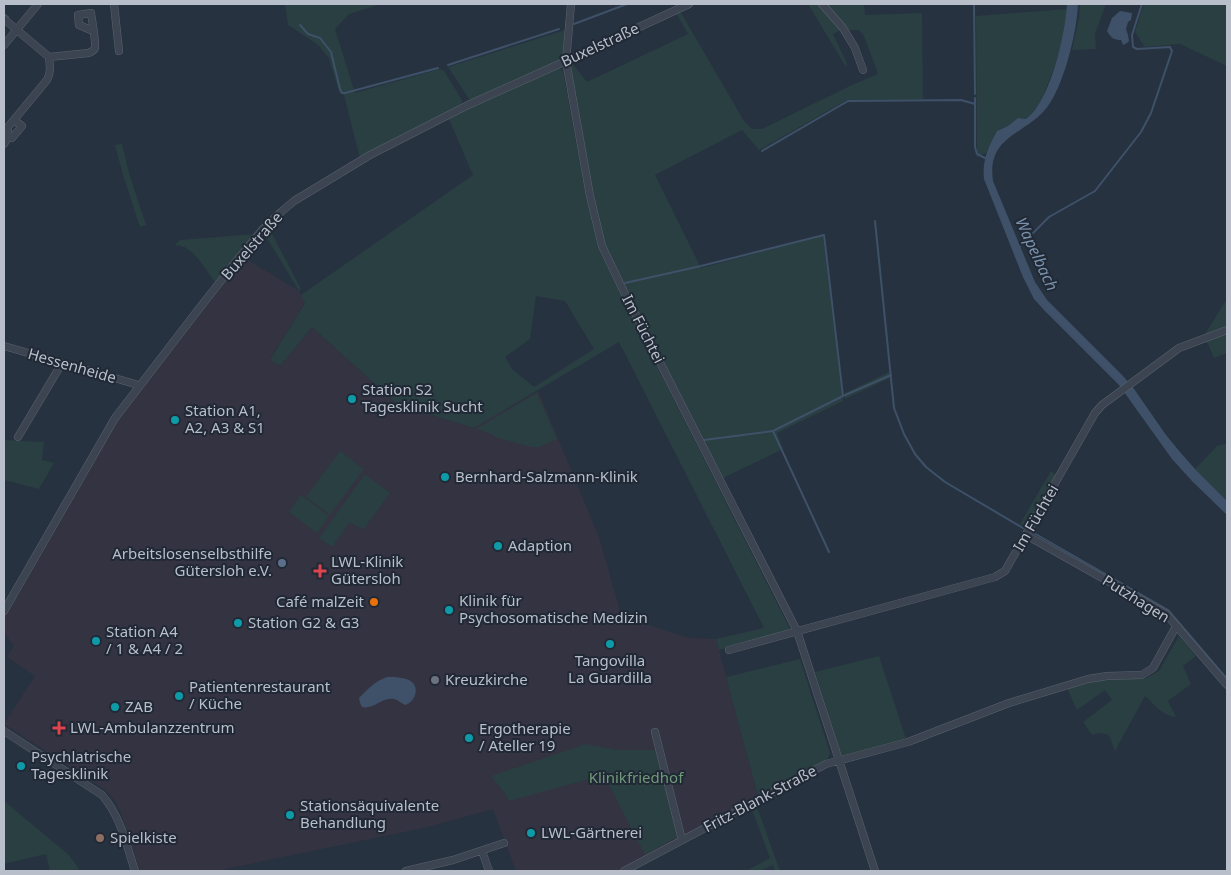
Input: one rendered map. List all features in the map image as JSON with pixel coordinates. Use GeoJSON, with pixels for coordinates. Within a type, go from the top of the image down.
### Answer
{"type":"FeatureCollection","features":[{"type":"Feature","properties":{"kind":"street"},"geometry":{"type":"LineString","coordinates":[[4,45],[38,4]]}},
{"type":"Feature","properties":{"kind":"street"},"geometry":{"type":"LineString","coordinates":[[114,4],[119,52]]}},
{"type":"Feature","properties":{"kind":"street","name":"Im Füchtei"},"geometry":{"type":"LineString","coordinates":[[571,4],[566,61],[590,196],[602,246],[797,631],[875,871]]}},
{"type":"Feature","properties":{"kind":"street","name":"Buxelstraße"},"geometry":{"type":"LineString","coordinates":[[4,612],[115,418],[238,259],[280,212],[370,155],[468,105],[689,4]]}},
{"type":"Feature","properties":{"kind":"street"},"geometry":{"type":"LineString","coordinates":[[822,4],[844,28],[855,48],[863,70]]}},
{"type":"Feature","properties":{"kind":"street"},"geometry":{"type":"LineString","coordinates":[[4,19],[49,58],[51,69],[50,76],[14,120],[22,126],[12,138],[6,132]]}},
{"type":"Feature","properties":{"kind":"street"},"geometry":{"type":"LineString","coordinates":[[49,58],[93,51],[95,47],[93,31]]}},
{"type":"Feature","properties":{"kind":"street"},"geometry":{"type":"LineString","coordinates":[[4,144],[7,139],[6,132]]}},
{"type":"Feature","properties":{"kind":"street","name":"Im Füchtei"},"geometry":{"type":"LineString","coordinates":[[729,650],[995,577],[1005,571],[1095,413],[1102,405],[1179,348],[1227,330]]}},
{"type":"Feature","properties":{"kind":"street","name":"Hessenheide"},"geometry":{"type":"LineString","coordinates":[[4,346],[135,384],[139,387]]}},
{"type":"Feature","properties":{"kind":"street"},"geometry":{"type":"LineString","coordinates":[[18,437],[62,363]]}},
{"type":"Feature","properties":{"kind":"street","name":"Putzhagen"},"geometry":{"type":"LineString","coordinates":[[1026,535],[1166,614],[1227,685]]}},
{"type":"Feature","properties":{"kind":"street"},"geometry":{"type":"LineString","coordinates":[[839,760],[908,742],[1009,703],[1088,679],[1107,676],[1142,675],[1153,668],[1174,630],[1178,627]]}},
{"type":"Feature","properties":{"kind":"street"},"geometry":{"type":"LineString","coordinates":[[4,731],[102,795],[117,815],[135,871]]}},
{"type":"Feature","properties":{"kind":"street"},"geometry":{"type":"LineString","coordinates":[[655,732],[682,840]]}},
{"type":"Feature","properties":{"kind":"street","name":"Fritz-Blank-Straße"},"geometry":{"type":"LineString","coordinates":[[624,871],[826,764],[839,760]]}},
{"type":"Feature","properties":{"kind":"street"},"geometry":{"type":"LineString","coordinates":[[406,871],[440,868],[504,843]]}},
{"type":"Feature","properties":{"kind":"street"},"geometry":{"type":"LineString","coordinates":[[482,851],[489,871]]}},
{"type":"Feature","properties":{"kind":"shaded area"},"geometry":{"type":"Polygon","coordinates":[[[1067,4],[1078,4],[1073,41],[1061,82],[1042,114],[1011,136],[996,153],[993,165],[993,181],[1035,282],[1047,300],[1132,386],[1180,452],[1227,501],[1227,515],[1172,459],[1119,385],[1034,299],[1023,277],[984,179],[986,154],[997,131],[1008,126],[1018,118],[1025,119],[1041,101],[1057,60],[1064,30],[1067,4]]]}},
{"type":"Feature","properties":{"kind":"shaded area"},"geometry":{"type":"Polygon","coordinates":[[[1120,11],[1132,13],[1131,20],[1128,22],[1126,29],[1129,41],[1123,45],[1121,40],[1116,40],[1107,31],[1112,18],[1120,11]]]}},
{"type":"Feature","properties":{"kind":"shaded area","name":"LWL-Klinik Gütersloh"},"geometry":{"type":"Polygon","coordinates":[[[244,258],[299,291],[305,303],[270,359],[280,366],[312,327],[398,405],[474,428],[538,391],[599,537],[623,621],[646,624],[685,637],[716,639],[758,796],[617,871],[516,871],[493,809],[428,827],[216,871],[140,871],[121,813],[115,801],[105,790],[4,724],[35,676],[7,657],[14,646],[4,632],[4,617],[118,419],[244,258]]]}},
{"type":"Feature","properties":{"kind":"shaded area"},"geometry":{"type":"Polygon","coordinates":[[[387,677],[403,678],[412,682],[416,692],[411,702],[405,705],[395,699],[390,699],[370,707],[362,707],[359,698],[375,683],[387,677]]]}},
{"type":"Feature","properties":{"kind":"green space"},"geometry":{"type":"Polygon","coordinates":[[[285,4],[381,4],[349,14],[335,29],[355,93],[440,69],[444,71],[462,100],[462,105],[360,158],[344,95],[339,92],[329,58],[318,45],[288,25],[285,4]]]}},
{"type":"Feature","properties":{"kind":"green space"},"geometry":{"type":"Polygon","coordinates":[[[808,4],[819,4],[841,30],[833,34],[847,63],[846,67],[808,4]]]}},
{"type":"Feature","properties":{"kind":"green space"},"geometry":{"type":"Polygon","coordinates":[[[825,4],[864,4],[865,15],[922,13],[923,99],[847,100],[759,150],[742,130],[655,175],[701,268],[823,236],[843,401],[777,433],[783,449],[723,478],[604,245],[569,66],[572,63],[587,82],[688,34],[676,13],[680,11],[744,121],[752,129],[762,129],[878,74],[864,36],[859,30],[847,30],[825,4]]]}},
{"type":"Feature","properties":{"kind":"green space"},"geometry":{"type":"Polygon","coordinates":[[[1080,4],[1106,4],[1095,34],[1096,49],[1072,50],[1080,4]]]}},
{"type":"Feature","properties":{"kind":"green space"},"geometry":{"type":"Polygon","coordinates":[[[1144,4],[1227,4],[1227,66],[1180,44],[1145,47],[1135,32],[1144,4]]]}},
{"type":"Feature","properties":{"kind":"green space"},"geometry":{"type":"Polygon","coordinates":[[[1067,9],[1062,42],[1054,68],[1039,104],[1024,119],[1018,119],[1000,129],[995,134],[986,153],[977,157],[976,16],[1067,9]]]}},
{"type":"Feature","properties":{"kind":"green space"},"geometry":{"type":"Polygon","coordinates":[[[565,30],[563,55],[560,56],[558,61],[474,100],[469,99],[448,67],[565,30]]]}},
{"type":"Feature","properties":{"kind":"green space"},"geometry":{"type":"Polygon","coordinates":[[[558,68],[563,71],[586,197],[598,247],[789,627],[789,631],[719,650],[716,639],[764,628],[619,342],[474,428],[398,405],[312,327],[280,366],[270,360],[305,303],[301,295],[473,175],[449,119],[558,68]],[[536,296],[530,339],[505,357],[512,369],[534,387],[594,349],[565,301],[536,296]]]}},
{"type":"Feature","properties":{"kind":"green space"},"geometry":{"type":"Polygon","coordinates":[[[122,144],[129,173],[146,225],[140,227],[115,145],[122,144]]]}},
{"type":"Feature","properties":{"kind":"green space"},"geometry":{"type":"Polygon","coordinates":[[[270,230],[301,289],[299,291],[264,233],[270,230]]]}},
{"type":"Feature","properties":{"kind":"green space"},"geometry":{"type":"Polygon","coordinates":[[[256,234],[217,281],[214,281],[192,252],[180,246],[174,246],[180,240],[256,234]]]}},
{"type":"Feature","properties":{"kind":"green space"},"geometry":{"type":"Polygon","coordinates":[[[1227,299],[1227,326],[1205,334],[1227,299]]]}},
{"type":"Feature","properties":{"kind":"green space"},"geometry":{"type":"Polygon","coordinates":[[[1227,332],[1227,353],[1214,358],[1206,340],[1227,332]]]}},
{"type":"Feature","properties":{"kind":"green space"},"geometry":{"type":"Polygon","coordinates":[[[889,372],[890,378],[845,399],[845,393],[889,372]]]}},
{"type":"Feature","properties":{"kind":"green space"},"geometry":{"type":"Polygon","coordinates":[[[537,393],[557,439],[539,447],[531,447],[495,437],[476,429],[537,393]]]}},
{"type":"Feature","properties":{"kind":"green space"},"geometry":{"type":"Polygon","coordinates":[[[4,440],[44,442],[42,460],[54,463],[39,489],[4,480],[4,440]]]}},
{"type":"Feature","properties":{"kind":"green space"},"geometry":{"type":"Polygon","coordinates":[[[1227,443],[1227,501],[1195,469],[1217,446],[1227,443]]]}},
{"type":"Feature","properties":{"kind":"green space"},"geometry":{"type":"Polygon","coordinates":[[[340,451],[364,469],[330,515],[306,497],[340,451]]]}},
{"type":"Feature","properties":{"kind":"green space"},"geometry":{"type":"Polygon","coordinates":[[[1051,471],[1056,475],[1027,527],[1020,524],[1051,471]]]}},
{"type":"Feature","properties":{"kind":"green space"},"geometry":{"type":"Polygon","coordinates":[[[365,474],[390,493],[363,530],[350,522],[332,547],[319,538],[365,474]]]}},
{"type":"Feature","properties":{"kind":"green space"},"geometry":{"type":"Polygon","coordinates":[[[301,495],[329,516],[317,533],[289,512],[301,495]]]}},
{"type":"Feature","properties":{"kind":"green space"},"geometry":{"type":"Polygon","coordinates":[[[1179,636],[1196,656],[1183,666],[1191,684],[1168,701],[1176,717],[1162,712],[1145,696],[1115,751],[1109,735],[1100,733],[1092,735],[1083,722],[1112,700],[1105,690],[1077,710],[1067,688],[1089,681],[1146,678],[1159,671],[1179,636]]]}},
{"type":"Feature","properties":{"kind":"green space"},"geometry":{"type":"Polygon","coordinates":[[[879,656],[906,739],[842,757],[815,672],[879,656]]]}},
{"type":"Feature","properties":{"kind":"green space"},"geometry":{"type":"Polygon","coordinates":[[[800,659],[830,753],[827,760],[758,796],[726,677],[800,659]]]}},
{"type":"Feature","properties":{"kind":"green space","name":"Klinikfriedhof"},"geometry":{"type":"Polygon","coordinates":[[[586,744],[617,750],[656,750],[677,837],[645,855],[604,775],[509,801],[491,776],[586,744]]]}},
{"type":"Feature","properties":{"kind":"green space"},"geometry":{"type":"Polygon","coordinates":[[[4,801],[69,855],[79,869],[73,871],[50,871],[46,854],[4,864],[4,801]]]}},
{"type":"Feature","properties":{"kind":"green space"},"geometry":{"type":"Polygon","coordinates":[[[756,804],[780,871],[775,871],[773,865],[760,871],[746,871],[770,858],[751,807],[756,804]]]}},
{"type":"Feature","properties":{"kind":"waterway"},"geometry":{"type":"LineString","coordinates":[[574,24],[627,4]]}},
{"type":"Feature","properties":{"kind":"waterway"},"geometry":{"type":"LineString","coordinates":[[974,4],[975,94]]}},
{"type":"Feature","properties":{"kind":"waterway","name":"Wapelbach"},"geometry":{"type":"LineString","coordinates":[[1018,248],[1049,217],[1095,191],[1141,132],[1151,113],[1172,51],[1170,47],[1137,49],[1133,47],[1132,35],[1142,4]]}},
{"type":"Feature","properties":{"kind":"waterway"},"geometry":{"type":"LineString","coordinates":[[4,14],[8,17]]}},
{"type":"Feature","properties":{"kind":"waterway"},"geometry":{"type":"LineString","coordinates":[[300,25],[308,34],[320,38],[331,52],[342,93],[438,68]]}},
{"type":"Feature","properties":{"kind":"waterway"},"geometry":{"type":"LineString","coordinates":[[448,65],[559,29]]}},
{"type":"Feature","properties":{"kind":"waterway"},"geometry":{"type":"LineString","coordinates":[[975,98],[975,147],[977,154],[985,158]]}},
{"type":"Feature","properties":{"kind":"waterway"},"geometry":{"type":"LineString","coordinates":[[762,151],[848,101],[961,100],[975,104]]}},
{"type":"Feature","properties":{"kind":"waterway"},"geometry":{"type":"LineString","coordinates":[[875,221],[894,408],[904,434],[915,454],[926,467],[945,482],[1023,528]]}},
{"type":"Feature","properties":{"kind":"waterway"},"geometry":{"type":"LineString","coordinates":[[625,283],[824,235],[843,396],[773,431],[704,440]]}},
{"type":"Feature","properties":{"kind":"waterway"},"geometry":{"type":"LineString","coordinates":[[843,396],[891,375]]}},
{"type":"Feature","properties":{"kind":"waterway"},"geometry":{"type":"LineString","coordinates":[[773,431],[829,552]]}},
{"type":"Feature","properties":{"kind":"waterway"},"geometry":{"type":"LineString","coordinates":[[1032,532],[1168,610],[1227,679]]}},
{"type":"Feature","properties":{"kind":"place","name":"Station S2 Tagesklinik Sucht"},"geometry":{"type":"Point","coordinates":[352,399]}},
{"type":"Feature","properties":{"kind":"place","name":"Station A1, A2, A3 & S1"},"geometry":{"type":"Point","coordinates":[175,420]}},
{"type":"Feature","properties":{"kind":"place","name":"Bernhard-Salzmann-Klinik"},"geometry":{"type":"Point","coordinates":[445,477]}},
{"type":"Feature","properties":{"kind":"place","name":"Adaption"},"geometry":{"type":"Point","coordinates":[498,546]}},
{"type":"Feature","properties":{"kind":"place","name":"Arbeitslosenselbsthilfe Gütersloh e.V."},"geometry":{"type":"Point","coordinates":[282,563]}},
{"type":"Feature","properties":{"kind":"place","name":"LWL-Klinik Gütersloh"},"geometry":{"type":"Point","coordinates":[320,571]}},
{"type":"Feature","properties":{"kind":"place","name":"Café malZeit"},"geometry":{"type":"Point","coordinates":[374,602]}},
{"type":"Feature","properties":{"kind":"place","name":"Klinik für Psychosomatische Medizin"},"geometry":{"type":"Point","coordinates":[449,610]}},
{"type":"Feature","properties":{"kind":"place","name":"Station G2 & G3"},"geometry":{"type":"Point","coordinates":[238,623]}},
{"type":"Feature","properties":{"kind":"place","name":"Station A4 / 1 & A4 / 2"},"geometry":{"type":"Point","coordinates":[96,641]}},
{"type":"Feature","properties":{"kind":"place","name":"Tangovilla La Guardilla"},"geometry":{"type":"Point","coordinates":[610,644]}},
{"type":"Feature","properties":{"kind":"place","name":"Kreuzkirche"},"geometry":{"type":"Point","coordinates":[435,680]}},
{"type":"Feature","properties":{"kind":"place","name":"Patientenrestaurant / Küche"},"geometry":{"type":"Point","coordinates":[179,696]}},
{"type":"Feature","properties":{"kind":"place","name":"ZAB"},"geometry":{"type":"Point","coordinates":[115,707]}},
{"type":"Feature","properties":{"kind":"place","name":"LWL-Ambulanzzentrum"},"geometry":{"type":"Point","coordinates":[59,728]}},
{"type":"Feature","properties":{"kind":"place","name":"Ergotherapie / Ateller 19"},"geometry":{"type":"Point","coordinates":[469,738]}},
{"type":"Feature","properties":{"kind":"place","name":"Psychlatrische Tagesklinik"},"geometry":{"type":"Point","coordinates":[21,766]}},
{"type":"Feature","properties":{"kind":"place","name":"Stationsäquivalente Behandlung"},"geometry":{"type":"Point","coordinates":[290,815]}},
{"type":"Feature","properties":{"kind":"place","name":"LWL-Gärtnerei"},"geometry":{"type":"Point","coordinates":[531,833]}},
{"type":"Feature","properties":{"kind":"place","name":"Spielkiste"},"geometry":{"type":"Point","coordinates":[100,838]}}]}
